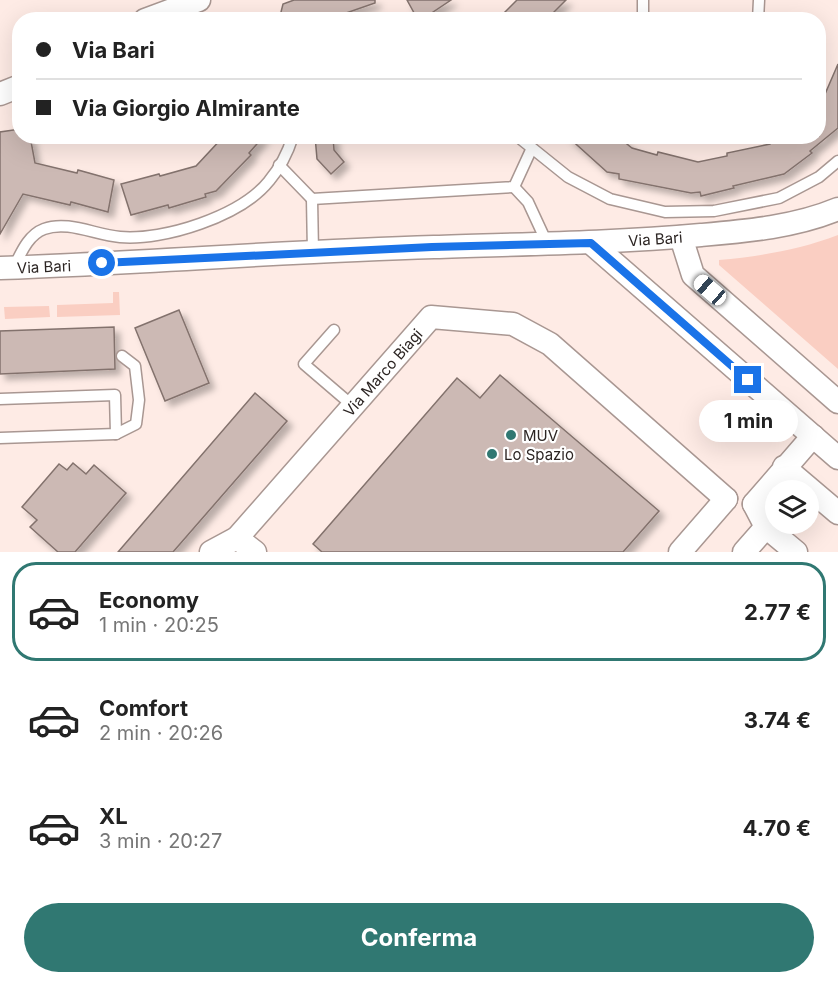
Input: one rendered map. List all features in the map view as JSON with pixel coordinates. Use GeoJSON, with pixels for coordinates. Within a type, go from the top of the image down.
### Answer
{"type":"FeatureCollection","features":[{"type":"Feature","properties":{"kind":"street"},"geometry":{"type":"LineString","coordinates":[[167,12],[199,0]]}},
{"type":"Feature","properties":{"kind":"street","name":"Via Bari"},"geometry":{"type":"LineString","coordinates":[[7,268],[313,253],[591,243],[681,237],[755,230],[823,215],[838,209]]}},
{"type":"Feature","properties":{"kind":"street"},"geometry":{"type":"LineString","coordinates":[[681,237],[693,275],[838,402]]}},
{"type":"Feature","properties":{"kind":"street"},"geometry":{"type":"LineString","coordinates":[[591,243],[838,458]]}},
{"type":"Feature","properties":{"kind":"street","name":"Via Marco Biagi"},"geometry":{"type":"LineString","coordinates":[[211,552],[250,548],[354,406],[431,317],[513,324],[550,344],[726,499]]}},
{"type":"Feature","properties":{"kind":"street"},"geometry":{"type":"LineString","coordinates":[[754,504],[813,436]]}},
{"type":"Feature","properties":{"kind":"street"},"geometry":{"type":"LineString","coordinates":[[784,467],[838,513]]}},
{"type":"Feature","properties":{"kind":"street"},"geometry":{"type":"LineString","coordinates":[[680,552],[726,499],[754,504]]}},
{"type":"Feature","properties":{"kind":"street"},"geometry":{"type":"LineString","coordinates":[[754,504],[765,525]]}},
{"type":"Feature","properties":{"kind":"street"},"geometry":{"type":"LineString","coordinates":[[744,552],[765,528]]}},
{"type":"Feature","properties":{"kind":"street"},"geometry":{"type":"LineString","coordinates":[[774,534],[796,552]]}},
{"type":"Feature","properties":{"kind":"lane"},"geometry":{"type":"LineString","coordinates":[[7,268],[27,242],[41,229],[60,224],[121,237],[160,234],[203,223],[241,206],[269,181],[288,151],[290,144]]}},
{"type":"Feature","properties":{"kind":"lane"},"geometry":{"type":"LineString","coordinates":[[525,144],[567,177],[610,199],[664,212],[714,211],[779,198],[819,177],[838,161]]}},
{"type":"Feature","properties":{"kind":"lane"},"geometry":{"type":"LineString","coordinates":[[514,187],[531,150]]}},
{"type":"Feature","properties":{"kind":"lane"},"geometry":{"type":"LineString","coordinates":[[279,165],[312,199],[313,253]]}},
{"type":"Feature","properties":{"kind":"lane"},"geometry":{"type":"LineString","coordinates":[[312,199],[514,187],[528,201],[547,244]]}},
{"type":"Feature","properties":{"kind":"lane"},"geometry":{"type":"LineString","coordinates":[[334,330],[303,364],[354,406]]}},
{"type":"Feature","properties":{"kind":"lane"},"geometry":{"type":"LineString","coordinates":[[0,438],[116,434],[136,424],[139,400],[135,366],[122,356]]}},
{"type":"Feature","properties":{"kind":"lane"},"geometry":{"type":"LineString","coordinates":[[0,399],[115,395],[116,434]]}},
{"type":"Feature","properties":{"kind":"shaded area"},"geometry":{"type":"Polygon","coordinates":[[[838,235],[838,369],[719,265],[719,260],[780,252],[838,235]]]}},
{"type":"Feature","properties":{"kind":"shaded area"},"geometry":{"type":"Polygon","coordinates":[[[113,292],[119,292],[120,315],[57,317],[57,305],[113,303],[113,292]]]}},
{"type":"Feature","properties":{"kind":"shaded area"},"geometry":{"type":"Polygon","coordinates":[[[49,306],[50,317],[5,319],[4,307],[49,306]]]}},
{"type":"Feature","properties":{"kind":"building"},"geometry":{"type":"Polygon","coordinates":[[[294,0],[375,0],[375,3],[349,12],[281,12],[283,4],[294,0]]]}},
{"type":"Feature","properties":{"kind":"building"},"geometry":{"type":"Polygon","coordinates":[[[407,0],[451,0],[433,12],[414,12],[407,0]]]}},
{"type":"Feature","properties":{"kind":"building"},"geometry":{"type":"Polygon","coordinates":[[[517,0],[566,0],[554,12],[505,12],[517,0]]]}},
{"type":"Feature","properties":{"kind":"building"},"geometry":{"type":"Polygon","coordinates":[[[838,64],[838,128],[826,138],[826,92],[838,64]]]}},
{"type":"Feature","properties":{"kind":"building"},"geometry":{"type":"Polygon","coordinates":[[[12,130],[12,144],[31,144],[35,163],[77,173],[78,170],[114,180],[108,212],[71,202],[70,205],[23,194],[0,234],[0,132],[12,130]]]}},
{"type":"Feature","properties":{"kind":"building"},"geometry":{"type":"Polygon","coordinates":[[[217,144],[257,144],[249,153],[251,155],[216,191],[205,194],[206,197],[169,208],[168,205],[131,215],[121,184],[196,166],[217,144]]]}},
{"type":"Feature","properties":{"kind":"building"},"geometry":{"type":"Polygon","coordinates":[[[316,144],[334,144],[334,150],[344,162],[331,174],[317,159],[316,144]]]}},
{"type":"Feature","properties":{"kind":"building"},"geometry":{"type":"Polygon","coordinates":[[[576,144],[627,144],[632,148],[657,155],[658,152],[698,162],[727,156],[727,153],[770,144],[819,144],[810,151],[812,153],[784,174],[701,196],[700,192],[691,193],[619,179],[619,174],[607,172],[576,144]]]}},
{"type":"Feature","properties":{"kind":"building"},"geometry":{"type":"Polygon","coordinates":[[[179,310],[209,383],[165,401],[135,328],[179,310]]]}},
{"type":"Feature","properties":{"kind":"building"},"geometry":{"type":"Polygon","coordinates":[[[114,327],[115,369],[0,374],[0,331],[114,327]]]}},
{"type":"Feature","properties":{"kind":"building","name":"Lo Spazio"},"geometry":{"type":"Polygon","coordinates":[[[500,375],[659,511],[623,552],[322,552],[313,544],[457,378],[480,398],[500,375]]]}},
{"type":"Feature","properties":{"kind":"building"},"geometry":{"type":"Polygon","coordinates":[[[255,393],[287,421],[173,552],[118,552],[255,393]]]}},
{"type":"Feature","properties":{"kind":"building"},"geometry":{"type":"Polygon","coordinates":[[[73,463],[86,474],[94,465],[126,493],[75,552],[58,552],[30,527],[37,520],[22,507],[59,464],[67,470],[73,463]]]}},
{"type":"Feature","properties":{"kind":"place","name":"MUV"},"geometry":{"type":"Point","coordinates":[511,435]}},
{"type":"Feature","properties":{"kind":"place","name":"Lo Spazio"},"geometry":{"type":"Point","coordinates":[492,454]}},
{"type":"Feature","properties":{"kind":"route"},"geometry":{"type":"LineString","coordinates":[[102,263],[432,247],[591,243],[748,380]]}}]}
